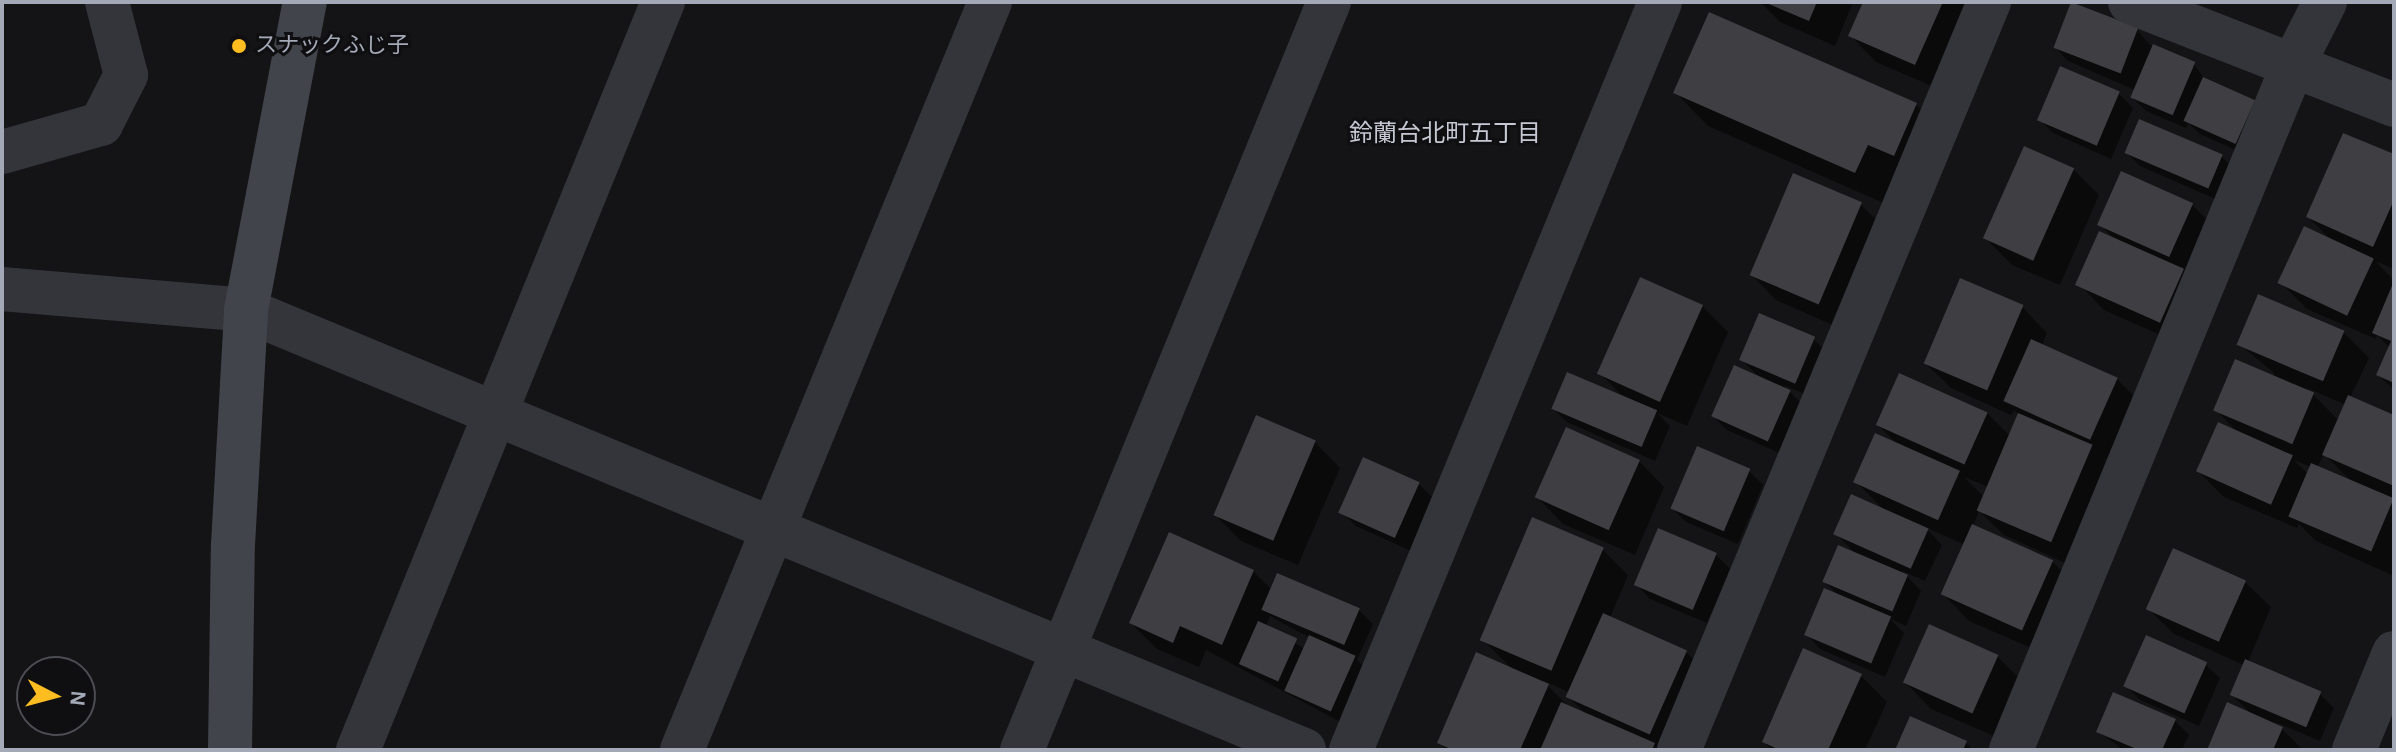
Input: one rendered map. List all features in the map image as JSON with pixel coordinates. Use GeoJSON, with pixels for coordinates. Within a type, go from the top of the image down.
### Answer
{"type":"FeatureCollection","features":[{"type":"Feature","properties":{"kind":"street"},"geometry":{"type":"LineString","coordinates":[[2,152],[101,124],[126,75],[107,2]]}},
{"type":"Feature","properties":{"kind":"street"},"geometry":{"type":"LineString","coordinates":[[230,750],[233,545],[246,310],[305,2]]}},
{"type":"Feature","properties":{"kind":"street"},"geometry":{"type":"LineString","coordinates":[[358,750],[496,418],[663,2]]}},
{"type":"Feature","properties":{"kind":"street"},"geometry":{"type":"LineString","coordinates":[[682,750],[990,2]]}},
{"type":"Feature","properties":{"kind":"street"},"geometry":{"type":"LineString","coordinates":[[1022,750],[1329,2]]}},
{"type":"Feature","properties":{"kind":"street"},"geometry":{"type":"LineString","coordinates":[[1351,750],[1660,2]]}},
{"type":"Feature","properties":{"kind":"street"},"geometry":{"type":"LineString","coordinates":[[1679,750],[1989,2]]}},
{"type":"Feature","properties":{"kind":"street"},"geometry":{"type":"LineString","coordinates":[[2130,2],[2394,105]]}},
{"type":"Feature","properties":{"kind":"street"},"geometry":{"type":"LineString","coordinates":[[2011,750],[2293,65],[2325,2]]}},
{"type":"Feature","properties":{"kind":"street"},"geometry":{"type":"LineString","coordinates":[[2,289],[246,310],[496,418],[1304,750]]}},
{"type":"Feature","properties":{"kind":"street"},"geometry":{"type":"LineString","coordinates":[[2354,750],[2394,653]]}},
{"type":"Feature","properties":{"kind":"building"},"geometry":{"type":"Polygon","coordinates":[[[1764,2],[1817,2],[1809,21],[1764,2]]]}},
{"type":"Feature","properties":{"kind":"building"},"geometry":{"type":"Polygon","coordinates":[[[1863,2],[1943,2],[1915,65],[1848,36],[1863,2]]]}},
{"type":"Feature","properties":{"kind":"building"},"geometry":{"type":"Polygon","coordinates":[[[2071,2],[2138,28],[2121,74],[2053,48],[2071,2]]]}},
{"type":"Feature","properties":{"kind":"building"},"geometry":{"type":"Polygon","coordinates":[[[1709,12],[1917,103],[1894,156],[1868,145],[1855,173],[1673,93],[1709,12]]]}},
{"type":"Feature","properties":{"kind":"building"},"geometry":{"type":"Polygon","coordinates":[[[2153,44],[2195,62],[2173,115],[2130,97],[2153,44]]]}},
{"type":"Feature","properties":{"kind":"building"},"geometry":{"type":"Polygon","coordinates":[[[2060,66],[2120,91],[2097,146],[2037,120],[2060,66]]]}},
{"type":"Feature","properties":{"kind":"building"},"geometry":{"type":"Polygon","coordinates":[[[2203,77],[2255,100],[2236,144],[2183,121],[2203,77]]]}},
{"type":"Feature","properties":{"kind":"building"},"geometry":{"type":"Polygon","coordinates":[[[2139,119],[2223,155],[2208,189],[2125,153],[2139,119]]]}},
{"type":"Feature","properties":{"kind":"building"},"geometry":{"type":"Polygon","coordinates":[[[2343,133],[2394,154],[2394,200],[2373,247],[2306,217],[2343,133]]]}},
{"type":"Feature","properties":{"kind":"building"},"geometry":{"type":"Polygon","coordinates":[[[2024,146],[2074,168],[2033,261],[1983,238],[2024,146]]]}},
{"type":"Feature","properties":{"kind":"building"},"geometry":{"type":"Polygon","coordinates":[[[2121,171],[2193,203],[2169,257],[2097,225],[2121,171]]]}},
{"type":"Feature","properties":{"kind":"building"},"geometry":{"type":"Polygon","coordinates":[[[1793,173],[1862,202],[1819,304],[1750,275],[1793,173]]]}},
{"type":"Feature","properties":{"kind":"building"},"geometry":{"type":"Polygon","coordinates":[[[2304,226],[2374,259],[2347,316],[2277,283],[2304,226]]]}},
{"type":"Feature","properties":{"kind":"building"},"geometry":{"type":"Polygon","coordinates":[[[2099,231],[2184,269],[2160,323],[2075,285],[2099,231]]]}},
{"type":"Feature","properties":{"kind":"building"},"geometry":{"type":"Polygon","coordinates":[[[1640,277],[1703,305],[1660,402],[1597,374],[1640,277]]]}},
{"type":"Feature","properties":{"kind":"building"},"geometry":{"type":"Polygon","coordinates":[[[1960,278],[2024,305],[1987,391],[1924,364],[1960,278]]]}},
{"type":"Feature","properties":{"kind":"building"},"geometry":{"type":"Polygon","coordinates":[[[2394,281],[2394,383],[2376,375],[2391,341],[2372,333],[2394,281]]]}},
{"type":"Feature","properties":{"kind":"building"},"geometry":{"type":"Polygon","coordinates":[[[2258,294],[2345,331],[2323,381],[2237,345],[2258,294]]]}},
{"type":"Feature","properties":{"kind":"building"},"geometry":{"type":"Polygon","coordinates":[[[1759,313],[1815,337],[1795,384],[1739,360],[1759,313]]]}},
{"type":"Feature","properties":{"kind":"building"},"geometry":{"type":"Polygon","coordinates":[[[2031,339],[2118,378],[2090,440],[2003,401],[2031,339]]]}},
{"type":"Feature","properties":{"kind":"building"},"geometry":{"type":"Polygon","coordinates":[[[2235,359],[2314,393],[2292,444],[2213,411],[2235,359]]]}},
{"type":"Feature","properties":{"kind":"building"},"geometry":{"type":"Polygon","coordinates":[[[1734,365],[1791,390],[1768,441],[1711,416],[1734,365]]]}},
{"type":"Feature","properties":{"kind":"building"},"geometry":{"type":"Polygon","coordinates":[[[1567,372],[1657,410],[1642,447],[1551,409],[1567,372]]]}},
{"type":"Feature","properties":{"kind":"building"},"geometry":{"type":"Polygon","coordinates":[[[1899,373],[1988,412],[1964,465],[1876,425],[1899,373]]]}},
{"type":"Feature","properties":{"kind":"building"},"geometry":{"type":"Polygon","coordinates":[[[2348,395],[2394,415],[2394,486],[2322,455],[2348,395]]]}},
{"type":"Feature","properties":{"kind":"building"},"geometry":{"type":"Polygon","coordinates":[[[2018,413],[2093,445],[2051,542],[1977,511],[2018,413]]]}},
{"type":"Feature","properties":{"kind":"building"},"geometry":{"type":"Polygon","coordinates":[[[1256,415],[1316,440],[1273,541],[1213,515],[1256,415]]]}},
{"type":"Feature","properties":{"kind":"building"},"geometry":{"type":"Polygon","coordinates":[[[2218,422],[2293,455],[2271,505],[2196,471],[2218,422]]]}},
{"type":"Feature","properties":{"kind":"building"},"geometry":{"type":"Polygon","coordinates":[[[1566,427],[1640,460],[1609,530],[1535,497],[1566,427]]]}},
{"type":"Feature","properties":{"kind":"building"},"geometry":{"type":"Polygon","coordinates":[[[1875,433],[1960,471],[1938,520],[1853,482],[1875,433]]]}},
{"type":"Feature","properties":{"kind":"building"},"geometry":{"type":"Polygon","coordinates":[[[1697,446],[1750,469],[1724,531],[1670,509],[1697,446]]]}},
{"type":"Feature","properties":{"kind":"building"},"geometry":{"type":"Polygon","coordinates":[[[1363,457],[1420,482],[1395,538],[1338,513],[1363,457]]]}},
{"type":"Feature","properties":{"kind":"building"},"geometry":{"type":"Polygon","coordinates":[[[2311,463],[2394,498],[2371,552],[2288,516],[2311,463]]]}},
{"type":"Feature","properties":{"kind":"building"},"geometry":{"type":"Polygon","coordinates":[[[1851,494],[1929,529],[1911,569],[1833,534],[1851,494]]]}},
{"type":"Feature","properties":{"kind":"building"},"geometry":{"type":"Polygon","coordinates":[[[1532,517],[1604,547],[1551,671],[1480,640],[1532,517]]]}},
{"type":"Feature","properties":{"kind":"building"},"geometry":{"type":"Polygon","coordinates":[[[1972,524],[2053,560],[2022,631],[1941,594],[1972,524]]]}},
{"type":"Feature","properties":{"kind":"building"},"geometry":{"type":"Polygon","coordinates":[[[1658,528],[1717,553],[1693,610],[1634,585],[1658,528]]]}},
{"type":"Feature","properties":{"kind":"building"},"geometry":{"type":"Polygon","coordinates":[[[1169,532],[1254,570],[1222,645],[1180,626],[1173,643],[1129,623],[1169,532]]]}},
{"type":"Feature","properties":{"kind":"building"},"geometry":{"type":"Polygon","coordinates":[[[1838,545],[1908,575],[1892,612],[1822,582],[1838,545]]]}},
{"type":"Feature","properties":{"kind":"building"},"geometry":{"type":"Polygon","coordinates":[[[2173,548],[2246,581],[2219,642],[2146,609],[2173,548]]]}},
{"type":"Feature","properties":{"kind":"building"},"geometry":{"type":"Polygon","coordinates":[[[1277,573],[1360,608],[1344,645],[1261,610],[1277,573]]]}},
{"type":"Feature","properties":{"kind":"building"},"geometry":{"type":"Polygon","coordinates":[[[1824,588],[1891,617],[1871,663],[1804,635],[1824,588]]]}},
{"type":"Feature","properties":{"kind":"building"},"geometry":{"type":"Polygon","coordinates":[[[1603,613],[1687,650],[1650,734],[1566,697],[1603,613]]]}},
{"type":"Feature","properties":{"kind":"building"},"geometry":{"type":"Polygon","coordinates":[[[1258,621],[1297,638],[1278,681],[1239,664],[1258,621]]]}},
{"type":"Feature","properties":{"kind":"building"},"geometry":{"type":"Polygon","coordinates":[[[1929,624],[1998,655],[1972,713],[1903,682],[1929,624]]]}},
{"type":"Feature","properties":{"kind":"building"},"geometry":{"type":"Polygon","coordinates":[[[1309,635],[1356,656],[1331,711],[1284,691],[1309,635]]]}},
{"type":"Feature","properties":{"kind":"building"},"geometry":{"type":"Polygon","coordinates":[[[2146,635],[2207,662],[2184,713],[2123,686],[2146,635]]]}},
{"type":"Feature","properties":{"kind":"building"},"geometry":{"type":"Polygon","coordinates":[[[1803,648],[1862,674],[1828,750],[1780,750],[1762,742],[1803,648]]]}},
{"type":"Feature","properties":{"kind":"building"},"geometry":{"type":"Polygon","coordinates":[[[1476,652],[1549,684],[1520,750],[1453,750],[1437,743],[1476,652]]]}},
{"type":"Feature","properties":{"kind":"building"},"geometry":{"type":"Polygon","coordinates":[[[2245,659],[2321,691],[2306,727],[2230,695],[2245,659]]]}},
{"type":"Feature","properties":{"kind":"building"},"geometry":{"type":"Polygon","coordinates":[[[2113,692],[2176,719],[2162,750],[2139,750],[2096,732],[2113,692]]]}},
{"type":"Feature","properties":{"kind":"building"},"geometry":{"type":"Polygon","coordinates":[[[1561,702],[1655,743],[1652,750],[1540,750],[1561,702]]]}},
{"type":"Feature","properties":{"kind":"building"},"geometry":{"type":"Polygon","coordinates":[[[2227,702],[2283,727],[2273,750],[2207,750],[2227,702]]]}},
{"type":"Feature","properties":{"kind":"building"},"geometry":{"type":"Polygon","coordinates":[[[1910,716],[1967,741],[1963,750],[1895,750],[1910,716]]]}},
{"type":"Feature","properties":{"kind":"place","name":"スナックふじ子"},"geometry":{"type":"Point","coordinates":[239,46]}},
{"type":"Feature","properties":{"kind":"district","name":"鈴蘭台北町五丁目"},"geometry":{"type":"Point","coordinates":[1445,135]}}]}
